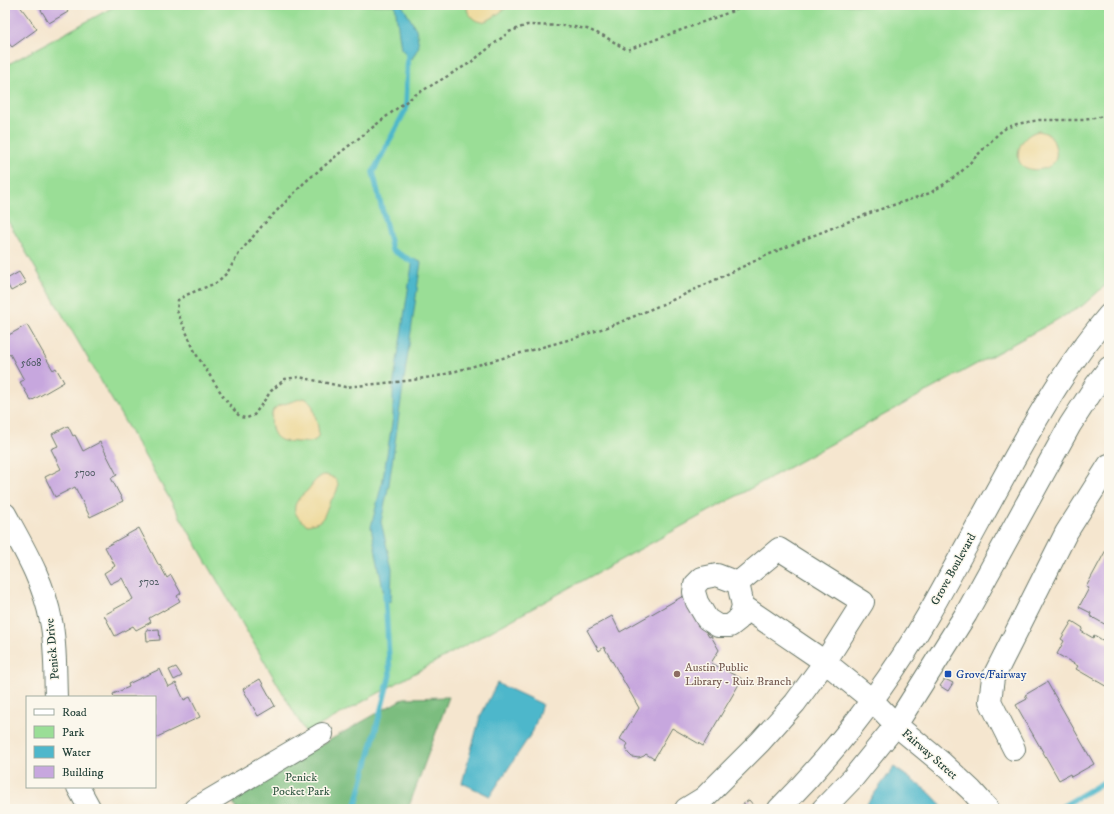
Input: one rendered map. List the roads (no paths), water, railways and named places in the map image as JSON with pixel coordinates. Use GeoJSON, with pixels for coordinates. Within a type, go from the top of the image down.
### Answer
{"type":"FeatureCollection","features":[{"type":"Feature","properties":{"kind":"street","name":"Grove Boulevard"},"geometry":{"type":"LineString","coordinates":[[779,809],[828,756],[889,676],[927,616],[1026,437],[1054,390],[1081,350],[1109,315]]}},
{"type":"Feature","properties":{"kind":"street"},"geometry":{"type":"LineString","coordinates":[[823,809],[853,778],[896,725],[966,614],[1070,425],[1109,368]]}},
{"type":"Feature","properties":{"kind":"street"},"geometry":{"type":"LineString","coordinates":[[1014,749],[990,701],[993,678],[1066,533],[1109,465]]}},
{"type":"Feature","properties":{"kind":"street","name":"Penick Drive"},"geometry":{"type":"LineString","coordinates":[[5,514],[33,565],[44,593],[52,622],[56,696]]}},
{"type":"Feature","properties":{"kind":"street"},"geometry":{"type":"LineString","coordinates":[[686,809],[704,798],[760,742],[795,703],[825,662],[863,602],[779,549],[738,583]]}},
{"type":"Feature","properties":{"kind":"street"},"geometry":{"type":"LineString","coordinates":[[717,575],[738,583],[743,606],[739,619],[730,626],[718,626],[707,619],[694,592],[695,585],[702,578],[717,575]]}},
{"type":"Feature","properties":{"kind":"street","name":"Fairway Street"},"geometry":{"type":"LineString","coordinates":[[743,606],[825,662],[872,700],[896,725],[942,763],[971,790],[988,809]]}},
{"type":"Feature","properties":{"kind":"street"},"geometry":{"type":"LineString","coordinates":[[195,809],[322,734]]}},
{"type":"Feature","properties":{"kind":"street"},"geometry":{"type":"LineString","coordinates":[[79,788],[90,809]]}},
{"type":"Feature","properties":{"kind":"water"},"geometry":{"type":"Polygon","coordinates":[[[395,5],[402,5],[416,29],[419,46],[412,59],[401,49],[395,5]]]}},
{"type":"Feature","properties":{"kind":"water"},"geometry":{"type":"Polygon","coordinates":[[[413,259],[421,262],[389,484],[381,522],[392,569],[391,602],[385,600],[371,527],[383,479],[393,417],[393,387],[413,259]]]}},
{"type":"Feature","properties":{"kind":"water"},"geometry":{"type":"Polygon","coordinates":[[[497,683],[542,704],[533,731],[490,796],[462,783],[480,717],[497,683]]]}},
{"type":"Feature","properties":{"kind":"water"},"geometry":{"type":"Polygon","coordinates":[[[894,767],[930,793],[945,809],[863,809],[894,767]]]}},
{"type":"Feature","properties":{"kind":"waterway"},"geometry":{"type":"LineString","coordinates":[[408,49],[406,109],[373,172],[392,250],[417,265]]}},
{"type":"Feature","properties":{"kind":"waterway"},"geometry":{"type":"LineString","coordinates":[[355,809],[390,675],[385,594]]}},
{"type":"Feature","properties":{"kind":"waterway"},"geometry":{"type":"LineString","coordinates":[[1058,809],[1109,779]]}},
{"type":"Feature","properties":{"kind":"place","name":"Austin Public Library - Ruiz Branch"},"geometry":{"type":"Point","coordinates":[677,674]}},
{"type":"Feature","properties":{"kind":"place","name":"Grove/Fairway"},"geometry":{"type":"Point","coordinates":[948,674]}},
{"type":"Feature","properties":{"kind":"park label","name":"Penick Pocket Park"},"geometry":{"type":"Point","coordinates":[301,784]}}]}
